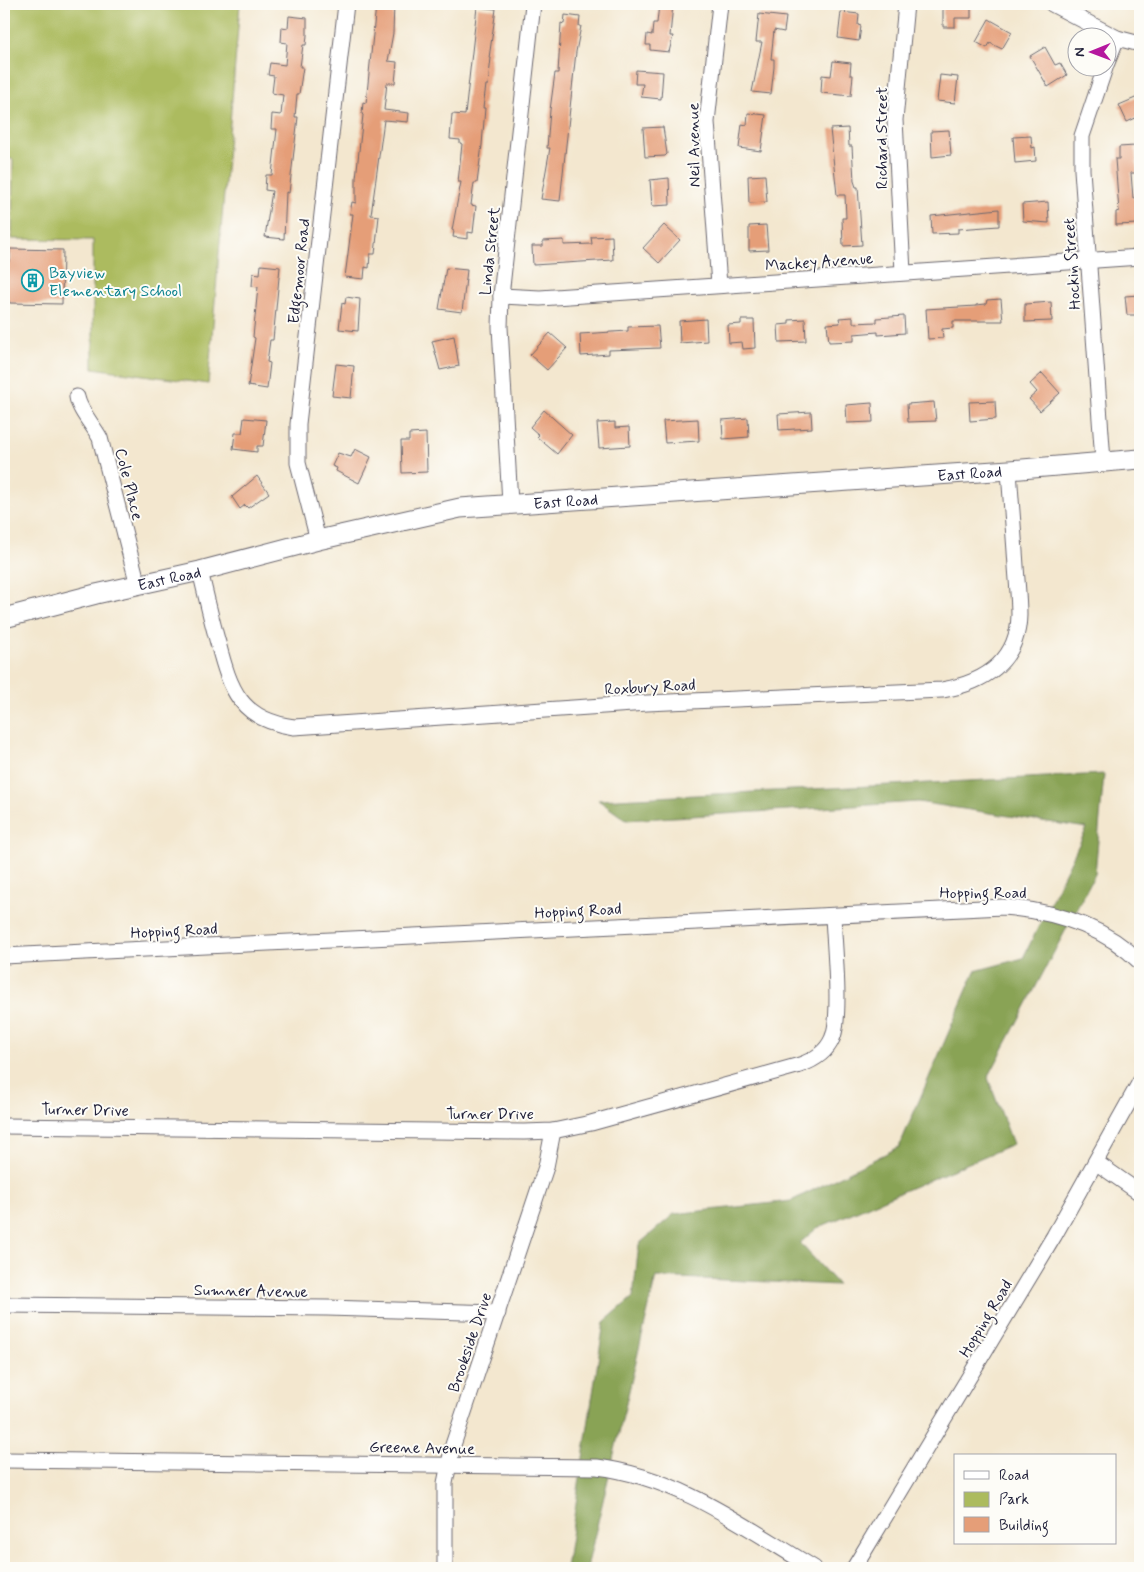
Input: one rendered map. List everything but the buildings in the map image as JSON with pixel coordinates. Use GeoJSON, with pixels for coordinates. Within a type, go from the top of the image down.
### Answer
{"type":"FeatureCollection","features":[{"type":"Feature","properties":{"kind":"street","name":"Edgemoor Road"},"geometry":{"type":"LineString","coordinates":[[318,540],[298,463],[298,424],[346,4]]}},
{"type":"Feature","properties":{"kind":"street","name":"Linda Street"},"geometry":{"type":"LineString","coordinates":[[510,503],[500,327],[501,296],[533,4]]}},
{"type":"Feature","properties":{"kind":"street","name":"Neil Avenue"},"geometry":{"type":"LineString","coordinates":[[719,285],[708,122],[720,4]]}},
{"type":"Feature","properties":{"kind":"street","name":"Richard Street"},"geometry":{"type":"LineString","coordinates":[[903,272],[895,120],[906,4]]}},
{"type":"Feature","properties":{"kind":"street"},"geometry":{"type":"LineString","coordinates":[[1052,4],[1117,38],[1140,44]]}},
{"type":"Feature","properties":{"kind":"street","name":"Hockin Street"},"geometry":{"type":"LineString","coordinates":[[1102,78],[1082,136],[1103,461]]}},
{"type":"Feature","properties":{"kind":"street","name":"Mackey Avenue"},"geometry":{"type":"LineString","coordinates":[[501,296],[540,298],[1140,257]]}},
{"type":"Feature","properties":{"kind":"street","name":"Cole Place"},"geometry":{"type":"LineString","coordinates":[[76,397],[78,406],[88,417],[100,438],[138,586]]}},
{"type":"Feature","properties":{"kind":"street","name":"East Road"},"geometry":{"type":"LineString","coordinates":[[4,618],[200,572],[318,540],[460,508],[510,503],[1009,470],[1140,459]]}},
{"type":"Feature","properties":{"kind":"street","name":"Roxbury Road"},"geometry":{"type":"LineString","coordinates":[[200,572],[227,680],[237,696],[248,708],[262,718],[278,725],[294,727],[648,703],[942,690],[962,687],[989,674],[1005,658],[1014,642],[1019,616],[1009,470]]}},
{"type":"Feature","properties":{"kind":"street","name":"Hopping Road"},"geometry":{"type":"LineString","coordinates":[[4,956],[986,908],[1034,910],[1057,914],[1102,933],[1140,962]]}},
{"type":"Feature","properties":{"kind":"street","name":"Turner Drive"},"geometry":{"type":"LineString","coordinates":[[4,1126],[554,1131],[800,1065],[818,1057],[832,1041],[837,1022],[833,916]]}},
{"type":"Feature","properties":{"kind":"street","name":"Hopping Road"},"geometry":{"type":"LineString","coordinates":[[854,1568],[1097,1163],[1140,1082]]}},
{"type":"Feature","properties":{"kind":"street","name":"Brookside Drive"},"geometry":{"type":"LineString","coordinates":[[445,1568],[446,1483],[453,1445],[546,1167],[554,1131]]}},
{"type":"Feature","properties":{"kind":"street"},"geometry":{"type":"LineString","coordinates":[[1097,1163],[1140,1192]]}},
{"type":"Feature","properties":{"kind":"street","name":"Sumner Avenue"},"geometry":{"type":"LineString","coordinates":[[4,1305],[326,1308],[498,1312]]}},
{"type":"Feature","properties":{"kind":"street","name":"Greene Avenue"},"geometry":{"type":"LineString","coordinates":[[4,1460],[598,1467],[649,1478],[697,1498],[814,1568]]}},
{"type":"Feature","properties":{"kind":"green space"},"geometry":{"type":"Polygon","coordinates":[[[4,4],[240,4],[208,384],[93,368],[93,240],[12,239],[13,159],[4,159],[4,4]]]}},
{"type":"Feature","properties":{"kind":"green space"},"geometry":{"type":"Polygon","coordinates":[[[1104,774],[1095,874],[988,1078],[1013,1144],[817,1228],[800,1243],[838,1285],[656,1277],[587,1568],[566,1568],[604,1322],[633,1297],[639,1244],[674,1214],[791,1201],[899,1147],[975,971],[1023,958],[1087,828],[918,802],[626,820],[598,800],[1104,774]]]}},
{"type":"Feature","properties":{"kind":"place","name":"Bayview Elementary School"},"geometry":{"type":"Point","coordinates":[33,281]}}]}
